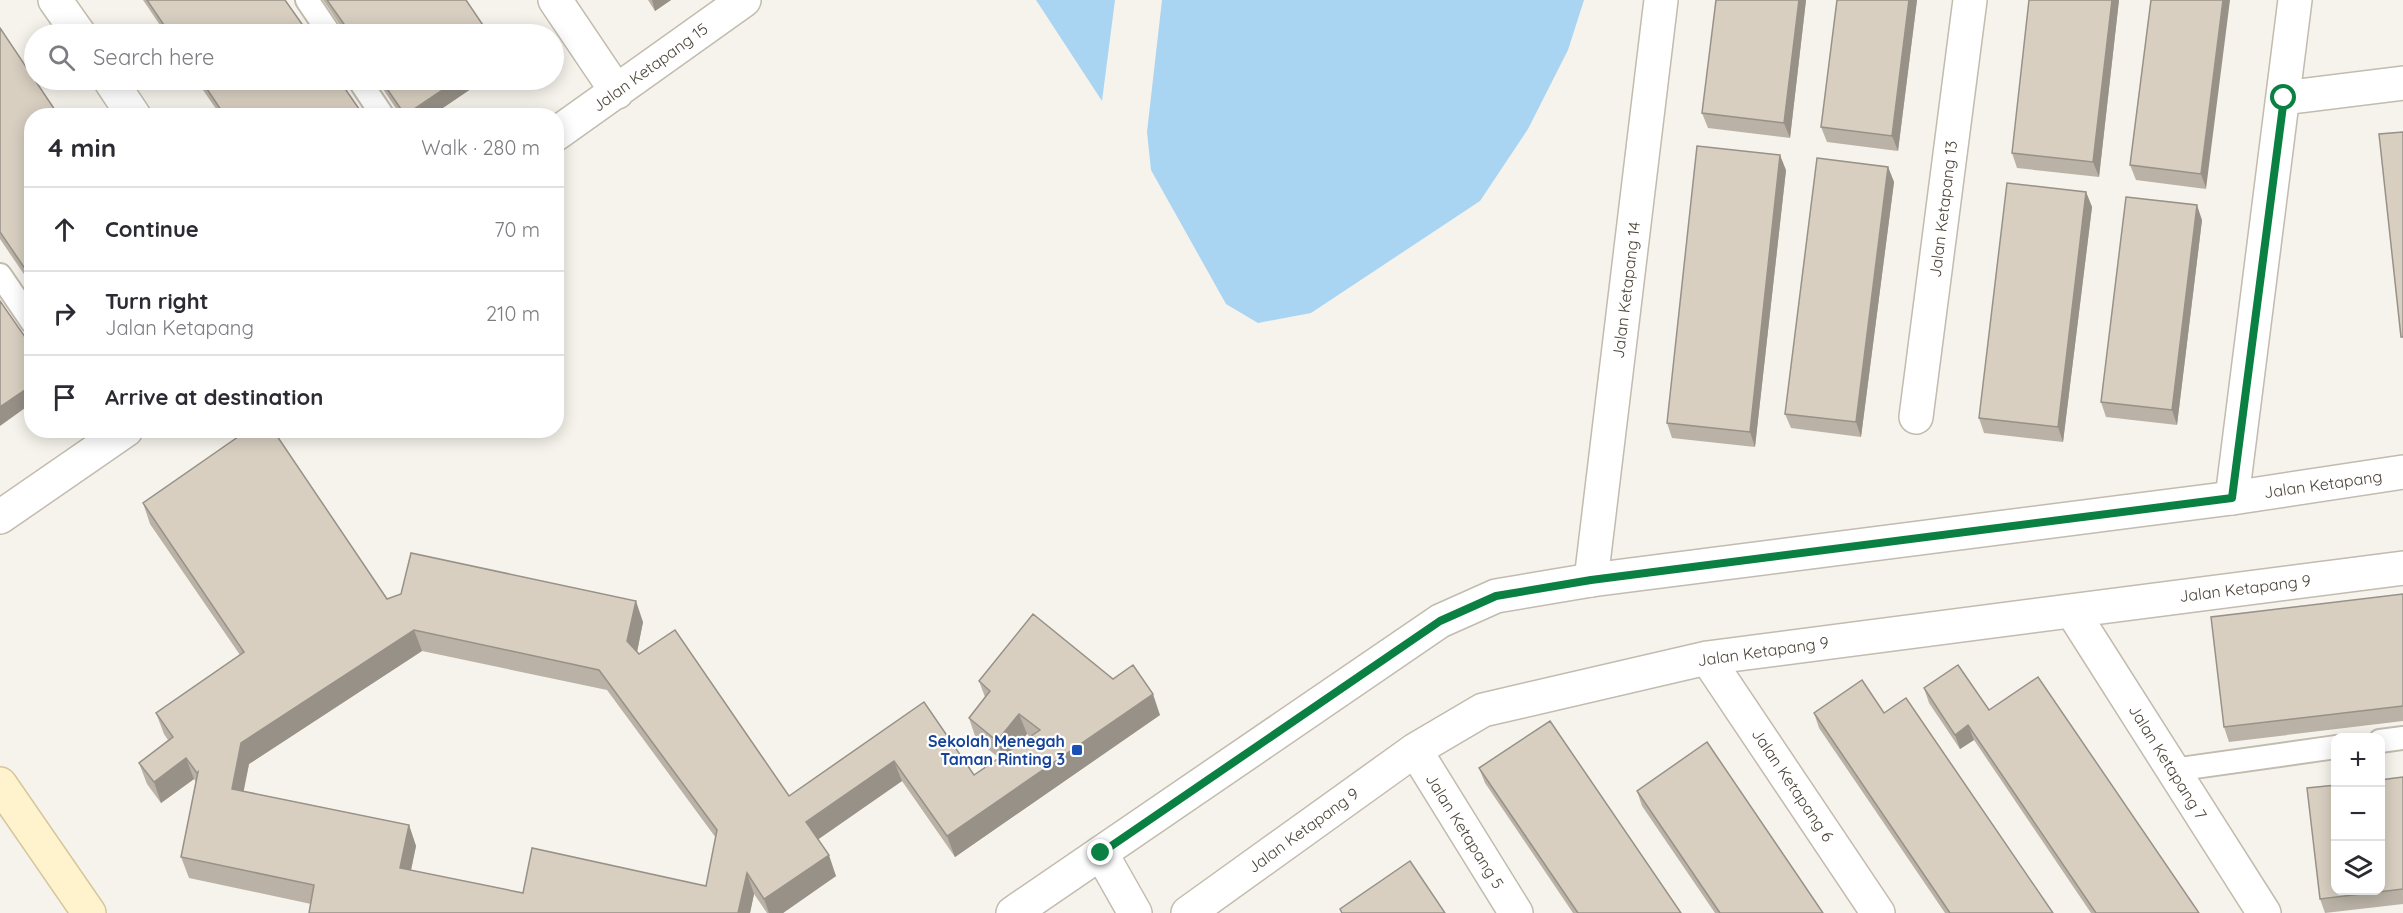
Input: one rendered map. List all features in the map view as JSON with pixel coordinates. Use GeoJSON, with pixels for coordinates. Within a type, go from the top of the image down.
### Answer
{"type":"FeatureCollection","features":[{"type":"Feature","properties":{"kind":"main road"},"geometry":{"type":"LineString","coordinates":[[0,784],[89,913]]}},
{"type":"Feature","properties":{"kind":"street"},"geometry":{"type":"LineString","coordinates":[[55,0],[72,24]]}},
{"type":"Feature","properties":{"kind":"street"},"geometry":{"type":"LineString","coordinates":[[555,0],[617,92]]}},
{"type":"Feature","properties":{"kind":"street","name":"Jalan Ketapang 15"},"geometry":{"type":"LineString","coordinates":[[564,128],[744,0]]}},
{"type":"Feature","properties":{"kind":"street","name":"Jalan Ketapang 14"},"geometry":{"type":"LineString","coordinates":[[1591,580],[1661,0]]}},
{"type":"Feature","properties":{"kind":"street","name":"Jalan Ketapang 13"},"geometry":{"type":"LineString","coordinates":[[1916,417],[1970,0]]}},
{"type":"Feature","properties":{"kind":"street"},"geometry":{"type":"LineString","coordinates":[[2232,498],[2295,0]]}},
{"type":"Feature","properties":{"kind":"street"},"geometry":{"type":"LineString","coordinates":[[2284,98],[2403,83]]}},
{"type":"Feature","properties":{"kind":"street"},"geometry":{"type":"LineString","coordinates":[[117,90],[129,108]]}},
{"type":"Feature","properties":{"kind":"street"},"geometry":{"type":"LineString","coordinates":[[0,517],[109,438]]}},
{"type":"Feature","properties":{"kind":"street","name":"Jalan Ketapang"},"geometry":{"type":"LineString","coordinates":[[1013,913],[1440,621],[1496,596],[1591,580],[2232,498],[2403,472]]}},
{"type":"Feature","properties":{"kind":"street","name":"Jalan Ketapang 9"},"geometry":{"type":"LineString","coordinates":[[1188,913],[1415,750],[1483,710],[1707,658],[2403,568]]}},
{"type":"Feature","properties":{"kind":"street","name":"Jalan Ketapang 7"},"geometry":{"type":"LineString","coordinates":[[2072,611],[2264,913]]}},
{"type":"Feature","properties":{"kind":"street","name":"Jalan Ketapang 6"},"geometry":{"type":"LineString","coordinates":[[1707,658],[1878,913]]}},
{"type":"Feature","properties":{"kind":"street","name":"Jalan Ketapang 5"},"geometry":{"type":"LineString","coordinates":[[1415,750],[1516,913]]}},
{"type":"Feature","properties":{"kind":"street"},"geometry":{"type":"LineString","coordinates":[[1101,853],[1135,913]]}},
{"type":"Feature","properties":{"kind":"lane"},"geometry":{"type":"LineString","coordinates":[[307,0],[323,24]]}},
{"type":"Feature","properties":{"kind":"lane"},"geometry":{"type":"LineString","coordinates":[[366,90],[378,108]]}},
{"type":"Feature","properties":{"kind":"lane"},"geometry":{"type":"LineString","coordinates":[[0,275],[24,310]]}},
{"type":"Feature","properties":{"kind":"lane"},"geometry":{"type":"LineString","coordinates":[[2385,740],[2403,738]]}},
{"type":"Feature","properties":{"kind":"lane"},"geometry":{"type":"LineString","coordinates":[[2174,770],[2331,748]]}},
{"type":"Feature","properties":{"kind":"water"},"geometry":{"type":"Polygon","coordinates":[[[1036,0],[1115,0],[1102,101],[1036,0]]]}},
{"type":"Feature","properties":{"kind":"water"},"geometry":{"type":"Polygon","coordinates":[[[1162,0],[1584,0],[1568,50],[1528,129],[1480,201],[1311,313],[1258,323],[1226,304],[1151,170],[1147,132],[1162,0]]]}},
{"type":"Feature","properties":{"kind":"building"},"geometry":{"type":"Polygon","coordinates":[[[147,0],[285,0],[302,24],[163,24],[147,0]]]}},
{"type":"Feature","properties":{"kind":"building"},"geometry":{"type":"Polygon","coordinates":[[[327,0],[466,0],[482,24],[344,24],[327,0]]]}},
{"type":"Feature","properties":{"kind":"building"},"geometry":{"type":"Polygon","coordinates":[[[1716,0],[1799,0],[1784,123],[1702,113],[1716,0]]]}},
{"type":"Feature","properties":{"kind":"building"},"geometry":{"type":"Polygon","coordinates":[[[1837,0],[1909,0],[1892,136],[1821,127],[1837,0]]]}},
{"type":"Feature","properties":{"kind":"building"},"geometry":{"type":"Polygon","coordinates":[[[2029,0],[2112,0],[2093,162],[2012,153],[2029,0]]]}},
{"type":"Feature","properties":{"kind":"building"},"geometry":{"type":"Polygon","coordinates":[[[2151,0],[2223,0],[2201,174],[2130,165],[2151,0]]]}},
{"type":"Feature","properties":{"kind":"building"},"geometry":{"type":"Polygon","coordinates":[[[0,28],[24,64],[24,90],[42,90],[54,108],[24,108],[24,267],[0,232],[0,28]]]}},
{"type":"Feature","properties":{"kind":"building"},"geometry":{"type":"Polygon","coordinates":[[[208,90],[346,90],[358,108],[220,108],[208,90]]]}},
{"type":"Feature","properties":{"kind":"building"},"geometry":{"type":"Polygon","coordinates":[[[388,90],[442,90],[415,108],[400,108],[388,90]]]}},
{"type":"Feature","properties":{"kind":"building"},"geometry":{"type":"Polygon","coordinates":[[[2403,132],[2403,337],[2401,337],[2379,134],[2403,132]]]}},
{"type":"Feature","properties":{"kind":"building"},"geometry":{"type":"Polygon","coordinates":[[[1697,146],[1780,155],[1750,432],[1667,423],[1697,146]]]}},
{"type":"Feature","properties":{"kind":"building"},"geometry":{"type":"Polygon","coordinates":[[[1817,158],[1888,167],[1856,422],[1785,414],[1817,158]]]}},
{"type":"Feature","properties":{"kind":"building"},"geometry":{"type":"Polygon","coordinates":[[[2007,183],[2086,192],[2058,427],[1979,418],[2007,183]]]}},
{"type":"Feature","properties":{"kind":"building"},"geometry":{"type":"Polygon","coordinates":[[[2126,197],[2197,205],[2172,410],[2101,402],[2126,197]]]}},
{"type":"Feature","properties":{"kind":"building"},"geometry":{"type":"Polygon","coordinates":[[[0,301],[24,336],[24,390],[0,407],[0,301]]]}},
{"type":"Feature","properties":{"kind":"building"},"geometry":{"type":"Polygon","coordinates":[[[236,438],[278,438],[387,599],[401,594],[411,553],[636,601],[627,641],[639,654],[675,630],[789,796],[924,702],[974,775],[1040,730],[1019,714],[997,741],[969,718],[990,691],[979,681],[1033,614],[1113,679],[1133,665],[1153,694],[947,836],[894,761],[806,822],[829,855],[764,899],[747,873],[738,913],[309,913],[314,885],[181,857],[198,772],[186,758],[154,782],[139,763],[173,737],[156,713],[244,652],[143,503],[236,438]],[[414,630],[241,743],[232,789],[409,825],[400,868],[523,893],[532,848],[706,886],[717,830],[599,670],[414,630]]]}},
{"type":"Feature","properties":{"kind":"building"},"geometry":{"type":"Polygon","coordinates":[[[2403,594],[2403,706],[2224,727],[2211,617],[2403,594]]]}},
{"type":"Feature","properties":{"kind":"building"},"geometry":{"type":"Polygon","coordinates":[[[1958,665],[1989,710],[2038,677],[2199,913],[2096,913],[1968,725],[1955,735],[1924,688],[1958,665]]]}},
{"type":"Feature","properties":{"kind":"building"},"geometry":{"type":"Polygon","coordinates":[[[1862,680],[1884,713],[1906,698],[2053,913],[1950,913],[1814,713],[1862,680]]]}},
{"type":"Feature","properties":{"kind":"building"},"geometry":{"type":"Polygon","coordinates":[[[1550,721],[1681,913],[1578,913],[1479,768],[1550,721]]]}},
{"type":"Feature","properties":{"kind":"building"},"geometry":{"type":"Polygon","coordinates":[[[1707,742],[1823,913],[1720,913],[1637,791],[1707,742]]]}},
{"type":"Feature","properties":{"kind":"building"},"geometry":{"type":"Polygon","coordinates":[[[2403,777],[2403,889],[2385,891],[2385,787],[2385,779],[2403,777]]]}},
{"type":"Feature","properties":{"kind":"building"},"geometry":{"type":"Polygon","coordinates":[[[2331,786],[2331,895],[2353,895],[2320,899],[2307,788],[2331,786]]]}},
{"type":"Feature","properties":{"kind":"building"},"geometry":{"type":"Polygon","coordinates":[[[1410,861],[1445,913],[1342,913],[1340,909],[1410,861]]]}},
{"type":"Feature","properties":{"kind":"place","name":"Sekolah Menegah Taman Rinting 3"},"geometry":{"type":"Point","coordinates":[1077,750]}},
{"type":"Feature","properties":{"kind":"route"},"geometry":{"type":"LineString","coordinates":[[1101,853],[1440,621],[1496,596],[1591,580],[2232,498],[2284,98]]}}]}
